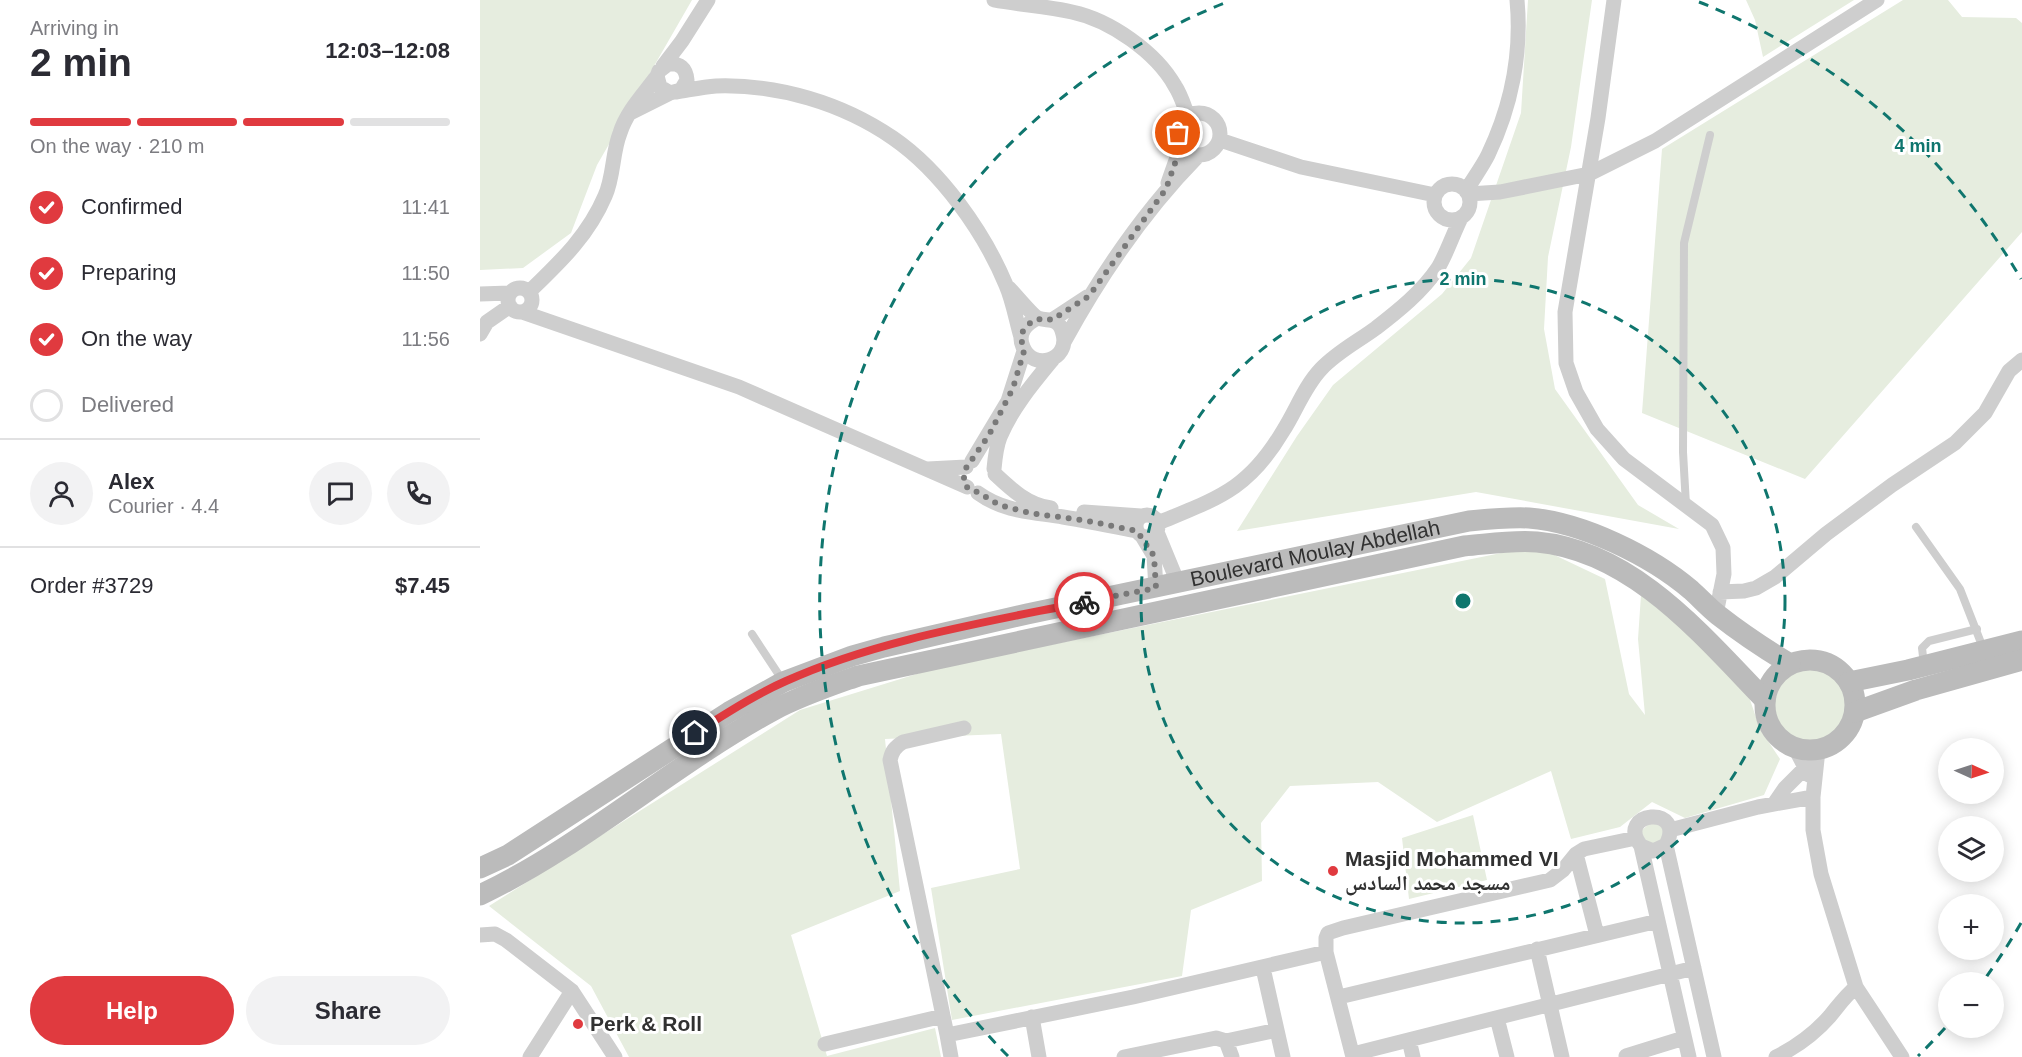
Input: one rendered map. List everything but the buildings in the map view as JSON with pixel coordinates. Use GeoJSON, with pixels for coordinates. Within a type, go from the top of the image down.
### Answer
{"type":"FeatureCollection","features":[{"type":"Feature","properties":{"kind":"main road","name":"Boulevard Moulay Abdellah"},"geometry":{"type":"LineString","coordinates":[[480,868],[508,855],[729,712],[783,682],[833,663],[884,646],[1027,614],[1469,521],[1529,518],[1584,530],[1643,557],[1690,589],[1716,614],[1761,647],[1790,664]]}},
{"type":"Feature","properties":{"kind":"main road","name":"Boulevard Moulay Abdellah"},"geometry":{"type":"LineString","coordinates":[[480,895],[546,859],[674,772],[758,719],[812,693],[858,676],[1464,546],[1512,541],[1539,543],[1569,548],[1624,570],[1670,605],[1765,700]]}},
{"type":"Feature","properties":{"kind":"main road"},"geometry":{"type":"LineString","coordinates":[[1850,682],[2022,641]]}},
{"type":"Feature","properties":{"kind":"main road"},"geometry":{"type":"LineString","coordinates":[[1812,659],[1834,666],[1850,682],[1855,696],[1855,712],[1847,733],[1839,741],[1818,750],[1807,751],[1784,743],[1768,724],[1765,700],[1773,679],[1790,664],[1812,659]]}},
{"type":"Feature","properties":{"kind":"main road"},"geometry":{"type":"LineString","coordinates":[[1855,712],[1916,690],[2022,660]]}},
{"type":"Feature","properties":{"kind":"street"},"geometry":{"type":"LineString","coordinates":[[480,334],[487,322],[521,299],[581,239],[607,193],[620,133],[629,113],[682,41],[708,0]]}},
{"type":"Feature","properties":{"kind":"street"},"geometry":{"type":"LineString","coordinates":[[994,0],[1072,12],[1095,19],[1123,34],[1155,60],[1175,85],[1188,116]]}},
{"type":"Feature","properties":{"kind":"street"},"geometry":{"type":"LineString","coordinates":[[1463,190],[1488,155],[1502,120],[1514,76],[1519,46],[1517,0]]}},
{"type":"Feature","properties":{"kind":"street"},"geometry":{"type":"LineString","coordinates":[[1614,0],[1588,174],[1564,312],[1566,363],[1576,392],[1597,429],[1624,459],[1712,525],[1724,548],[1724,574],[1716,614]]}},
{"type":"Feature","properties":{"kind":"street"},"geometry":{"type":"LineString","coordinates":[[1500,192],[1456,220],[1444,219],[1436,211],[1435,195],[1443,186],[1463,190],[1500,192],[1588,174],[1655,141],[1877,0]]}},
{"type":"Feature","properties":{"kind":"street"},"geometry":{"type":"LineString","coordinates":[[629,113],[685,85],[682,41]]}},
{"type":"Feature","properties":{"kind":"street"},"geometry":{"type":"LineString","coordinates":[[716,86],[668,64],[660,71],[660,87],[673,92],[716,86],[757,89],[820,101],[893,138],[923,163],[955,199],[984,240],[1006,286],[1022,344],[1034,360],[1040,362],[1053,359]]}},
{"type":"Feature","properties":{"kind":"street"},"geometry":{"type":"LineString","coordinates":[[1202,113],[1215,119],[1221,132],[1220,140],[1214,150],[1198,156],[1185,151],[1181,146],[1179,126],[1188,116],[1202,113]]}},
{"type":"Feature","properties":{"kind":"street"},"geometry":{"type":"LineString","coordinates":[[1220,140],[1301,167],[1435,195]]}},
{"type":"Feature","properties":{"kind":"street"},"geometry":{"type":"LineString","coordinates":[[1166,189],[1181,146]]}},
{"type":"Feature","properties":{"kind":"street"},"geometry":{"type":"LineString","coordinates":[[973,490],[990,489],[994,482],[997,445],[1005,426],[1037,378],[1062,349],[1089,296],[1166,189],[1198,156]]}},
{"type":"Feature","properties":{"kind":"street"},"geometry":{"type":"LineString","coordinates":[[480,294],[521,299],[550,321],[739,387],[973,490],[999,505],[1016,510],[1148,531],[1214,500],[1241,484],[1263,461],[1321,369],[1408,302],[1437,268],[1465,214],[1470,199],[1463,190]]}},
{"type":"Feature","properties":{"kind":"street"},"geometry":{"type":"LineString","coordinates":[[1437,268],[1444,219]]}},
{"type":"Feature","properties":{"kind":"street"},"geometry":{"type":"LineString","coordinates":[[1006,286],[1045,319],[1061,329],[1064,342]]}},
{"type":"Feature","properties":{"kind":"street"},"geometry":{"type":"LineString","coordinates":[[973,490],[963,479],[969,464],[1008,401],[1027,325],[1045,319],[1089,296]]}},
{"type":"Feature","properties":{"kind":"street"},"geometry":{"type":"LineString","coordinates":[[1720,592],[1756,588],[1775,577],[1826,534],[1892,485],[1956,443],[1984,413],[2009,371],[2022,360]]}},
{"type":"Feature","properties":{"kind":"street"},"geometry":{"type":"LineString","coordinates":[[922,469],[969,464],[982,460],[987,462],[1012,491],[1042,507],[1153,516],[1148,531],[1154,556],[1156,588]]}},
{"type":"Feature","properties":{"kind":"street"},"geometry":{"type":"LineString","coordinates":[[1148,531],[1178,583]]}},
{"type":"Feature","properties":{"kind":"street"},"geometry":{"type":"LineString","coordinates":[[951,1057],[890,760],[896,746],[903,742],[964,728]]}},
{"type":"Feature","properties":{"kind":"street"},"geometry":{"type":"LineString","coordinates":[[1795,748],[1814,791]]}},
{"type":"Feature","properties":{"kind":"street"},"geometry":{"type":"LineString","coordinates":[[1818,750],[1813,830],[1821,874],[1856,987],[1902,1057]]}},
{"type":"Feature","properties":{"kind":"street"},"geometry":{"type":"LineString","coordinates":[[1774,804],[1785,788],[1805,768]]}},
{"type":"Feature","properties":{"kind":"street"},"geometry":{"type":"LineString","coordinates":[[1694,968],[1353,1055],[1326,952],[1326,938],[1328,933],[1334,930],[1550,880],[1584,849],[1639,842],[1653,851],[1668,837],[1814,791]]}},
{"type":"Feature","properties":{"kind":"street"},"geometry":{"type":"LineString","coordinates":[[1689,1057],[1636,829],[1639,822],[1648,816],[1661,818],[1666,822],[1714,1057]]}},
{"type":"Feature","properties":{"kind":"street"},"geometry":{"type":"LineString","coordinates":[[1576,854],[1597,935]]}},
{"type":"Feature","properties":{"kind":"street"},"geometry":{"type":"LineString","coordinates":[[1339,998],[1658,921]]}},
{"type":"Feature","properties":{"kind":"street"},"geometry":{"type":"LineString","coordinates":[[480,935],[495,934],[506,940],[572,991],[615,1057]]}},
{"type":"Feature","properties":{"kind":"street"},"geometry":{"type":"LineString","coordinates":[[1537,949],[1562,1057]]}},
{"type":"Feature","properties":{"kind":"street"},"geometry":{"type":"LineString","coordinates":[[947,1035],[1133,998],[1326,952]]}},
{"type":"Feature","properties":{"kind":"street"},"geometry":{"type":"LineString","coordinates":[[1263,968],[1283,1057]]}},
{"type":"Feature","properties":{"kind":"street"},"geometry":{"type":"LineString","coordinates":[[1776,1057],[1804,1040],[1856,987]]}},
{"type":"Feature","properties":{"kind":"street"},"geometry":{"type":"LineString","coordinates":[[530,1057],[572,991]]}},
{"type":"Feature","properties":{"kind":"street"},"geometry":{"type":"LineString","coordinates":[[825,1044],[943,1016]]}},
{"type":"Feature","properties":{"kind":"street"},"geometry":{"type":"LineString","coordinates":[[1032,1017],[1039,1057]]}},
{"type":"Feature","properties":{"kind":"street"},"geometry":{"type":"LineString","coordinates":[[1497,1018],[1507,1057]]}},
{"type":"Feature","properties":{"kind":"street"},"geometry":{"type":"LineString","coordinates":[[1128,1057],[1178,1052],[1216,1038],[1226,1041],[1277,1030]]}},
{"type":"Feature","properties":{"kind":"street"},"geometry":{"type":"LineString","coordinates":[[1626,1056],[1684,1038]]}},
{"type":"Feature","properties":{"kind":"street"},"geometry":{"type":"LineString","coordinates":[[1409,1040],[1413,1057]]}},
{"type":"Feature","properties":{"kind":"street"},"geometry":{"type":"LineString","coordinates":[[1226,1041],[1233,1057]]}},
{"type":"Feature","properties":{"kind":"lane"},"geometry":{"type":"LineString","coordinates":[[1686,506],[1683,452],[1684,243],[1710,135]]}},
{"type":"Feature","properties":{"kind":"lane"},"geometry":{"type":"LineString","coordinates":[[1916,527],[1960,590],[1984,650]]}},
{"type":"Feature","properties":{"kind":"lane"},"geometry":{"type":"LineString","coordinates":[[1924,666],[1922,648],[1929,641],[1977,629]]}},
{"type":"Feature","properties":{"kind":"lane"},"geometry":{"type":"LineString","coordinates":[[752,634],[783,682]]}},
{"type":"Feature","properties":{"kind":"shaded area"},"geometry":{"type":"Polygon","coordinates":[[[480,0],[692,0],[597,165],[571,233],[523,268],[480,270],[480,0]]]}},
{"type":"Feature","properties":{"kind":"shaded area"},"geometry":{"type":"Polygon","coordinates":[[[1528,0],[1592,0],[1571,147],[1548,257],[1544,329],[1555,389],[1638,505],[1679,529],[1476,492],[1237,531],[1297,436],[1333,385],[1442,294],[1471,258],[1521,113],[1528,0]]]}},
{"type":"Feature","properties":{"kind":"shaded area"},"geometry":{"type":"Polygon","coordinates":[[[1746,0],[1854,0],[1763,57],[1755,20],[1746,0]]]}},
{"type":"Feature","properties":{"kind":"shaded area"},"geometry":{"type":"Polygon","coordinates":[[[1903,0],[1948,0],[1962,17],[2016,18],[2022,23],[2022,232],[1805,479],[1642,413],[1662,149],[1903,0]]]}},
{"type":"Feature","properties":{"kind":"shaded area"},"geometry":{"type":"Polygon","coordinates":[[[1511,551],[1546,551],[1605,579],[1629,694],[1645,715],[1638,639],[1641,595],[1698,640],[1747,691],[1760,729],[1780,759],[1764,795],[1685,818],[1652,802],[1620,827],[1571,839],[1551,771],[1437,822],[1378,782],[1290,786],[1261,823],[1262,881],[1191,910],[1182,976],[952,1020],[931,888],[1020,869],[1001,734],[885,739],[900,891],[791,935],[827,1056],[935,1028],[941,1057],[629,1057],[591,986],[489,906],[800,710],[936,668],[1511,551]]]}},
{"type":"Feature","properties":{"kind":"shaded area"},"geometry":{"type":"Polygon","coordinates":[[[1809,669],[1823,672],[1835,680],[1843,692],[1846,706],[1843,720],[1835,732],[1823,740],[1809,743],[1795,740],[1783,732],[1775,720],[1772,706],[1775,692],[1783,680],[1795,672],[1809,669]]]}},
{"type":"Feature","properties":{"kind":"shaded area"},"geometry":{"type":"Polygon","coordinates":[[[1473,815],[1487,880],[1409,899],[1402,838],[1473,815]]]}},
{"type":"Feature","properties":{"kind":"shaded area"},"geometry":{"type":"Polygon","coordinates":[[[1651,822],[1663,827],[1664,840],[1648,846],[1641,831],[1651,822]]]}},
{"type":"Feature","properties":{"kind":"way so far"},"geometry":{"type":"LineString","coordinates":[[1084,602],[1156,588],[1154,556],[1142,536],[1137,531],[1110,525],[1030,513],[999,505],[978,492],[970,490],[964,484],[964,471],[1008,401],[1024,351],[1021,344],[1023,331],[1032,321],[1038,318],[1052,320],[1089,296],[1166,189],[1181,146],[1178,133]]}},
{"type":"Feature","properties":{"kind":"place","name":"Masjid Mohammed VI مسجد محمد السادس"},"geometry":{"type":"Point","coordinates":[1333,871]}},
{"type":"Feature","properties":{"kind":"place","name":"Perk & Roll"},"geometry":{"type":"Point","coordinates":[578,1024]}},
{"type":"Feature","properties":{"kind":"route"},"geometry":{"type":"LineString","coordinates":[[695,733],[783,682],[852,656],[884,646],[1084,602]]}}]}
